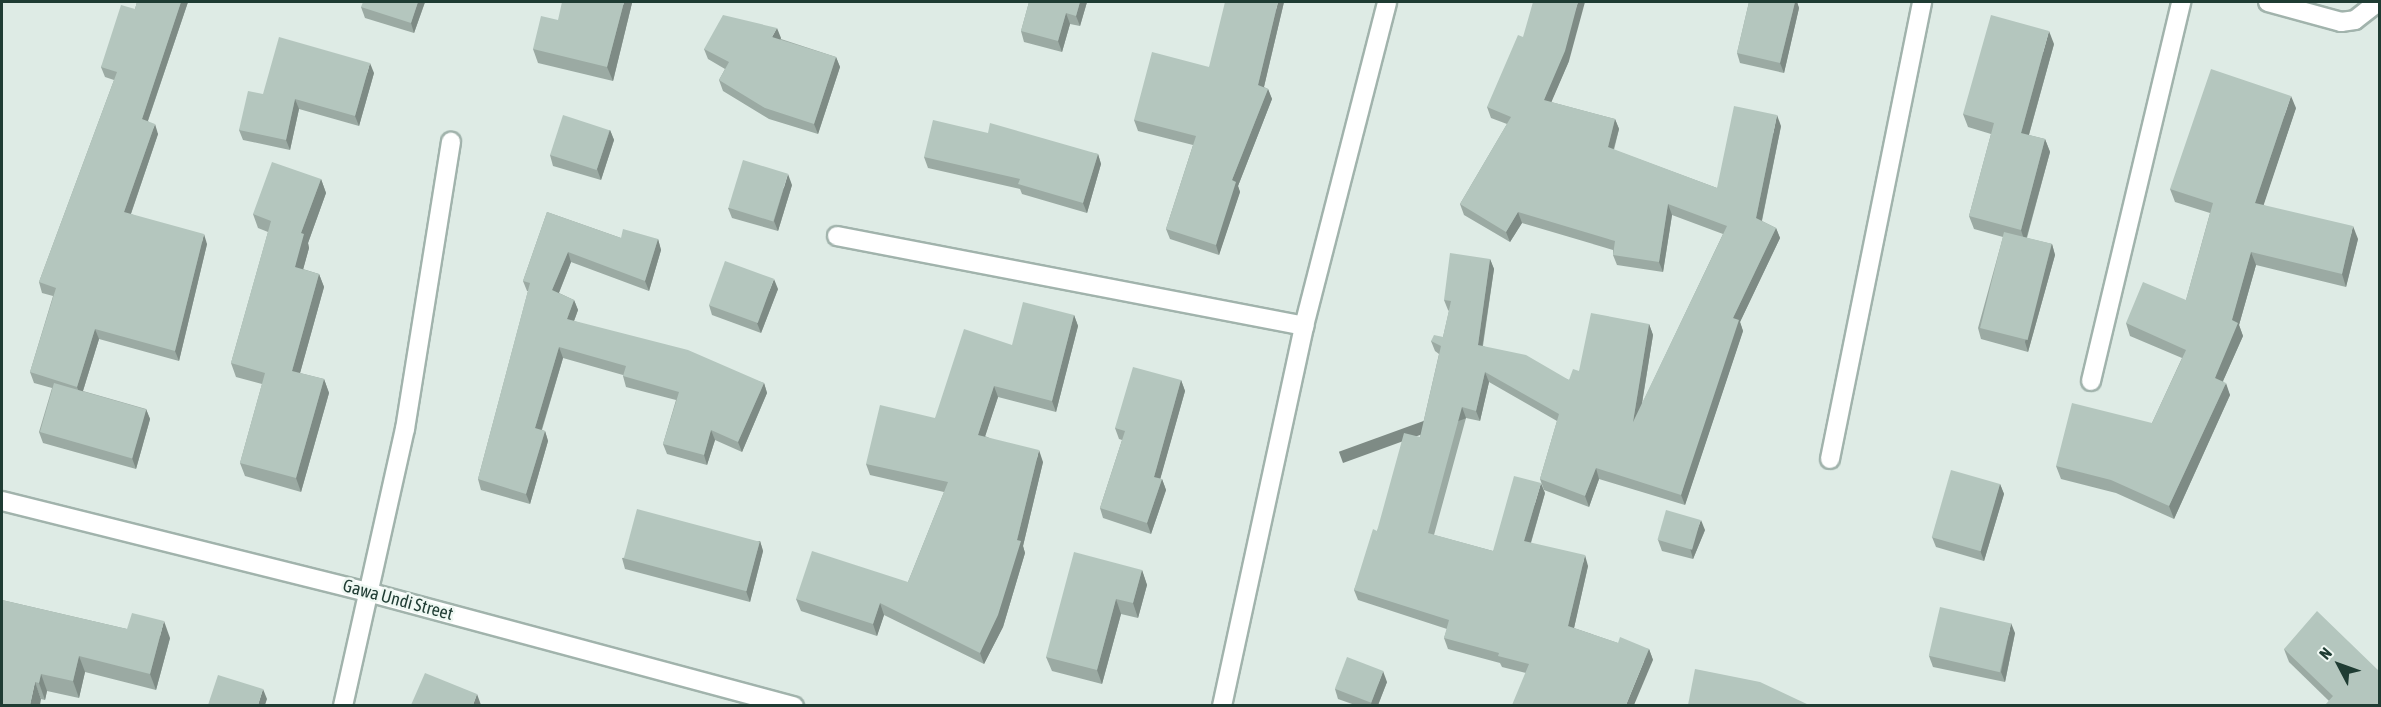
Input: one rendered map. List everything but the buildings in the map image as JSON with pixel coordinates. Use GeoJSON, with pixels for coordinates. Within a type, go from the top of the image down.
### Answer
{"type":"FeatureCollection","features":[{"type":"Feature","properties":{"kind":"street"},"geometry":{"type":"LineString","coordinates":[[1222,705],[1304,326],[1387,2]]}},
{"type":"Feature","properties":{"kind":"street"},"geometry":{"type":"LineString","coordinates":[[1830,459],[1922,2]]}},
{"type":"Feature","properties":{"kind":"street"},"geometry":{"type":"LineString","coordinates":[[2091,381],[2181,2]]}},
{"type":"Feature","properties":{"kind":"street"},"geometry":{"type":"LineString","coordinates":[[2268,2],[2341,22],[2355,20],[2376,10]]}},
{"type":"Feature","properties":{"kind":"street"},"geometry":{"type":"LineString","coordinates":[[343,705],[371,593],[405,429],[451,142]]}},
{"type":"Feature","properties":{"kind":"street"},"geometry":{"type":"LineString","coordinates":[[837,236],[1304,326]]}},
{"type":"Feature","properties":{"kind":"street","name":"Gawa Undi Street"},"geometry":{"type":"LineString","coordinates":[[2,501],[371,593],[794,705]]}}]}
